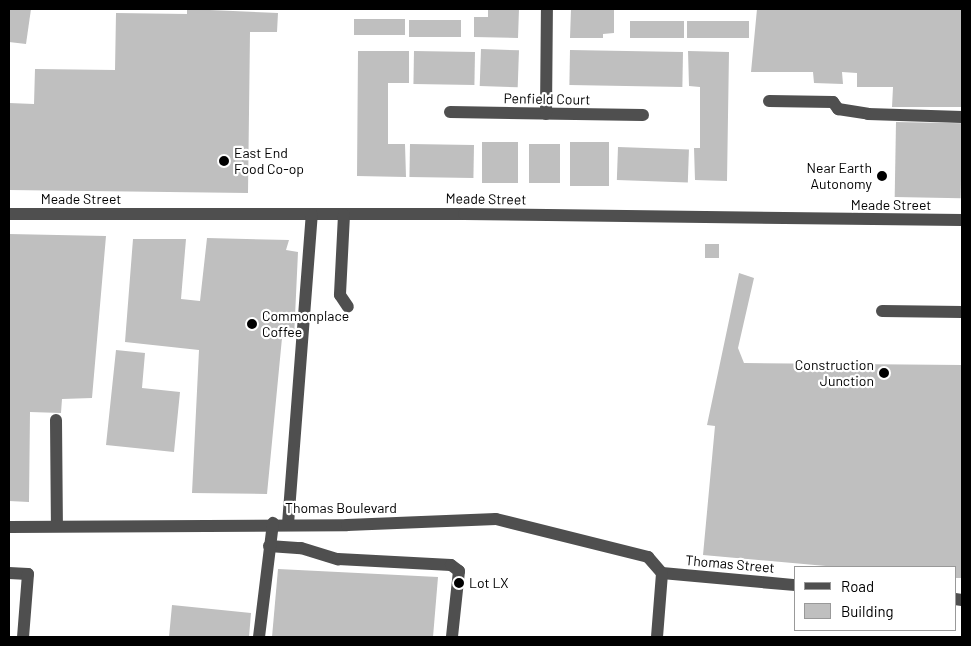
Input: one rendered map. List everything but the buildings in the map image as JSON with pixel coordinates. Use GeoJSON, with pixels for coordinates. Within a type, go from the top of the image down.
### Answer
{"type":"FeatureCollection","features":[{"type":"Feature","properties":{"kind":"street"},"geometry":{"type":"LineString","coordinates":[[546,114],[547,9]]}},
{"type":"Feature","properties":{"kind":"street"},"geometry":{"type":"LineString","coordinates":[[769,100],[832,102],[838,109],[868,114],[962,118]]}},
{"type":"Feature","properties":{"kind":"street","name":"Penfield Court"},"geometry":{"type":"LineString","coordinates":[[450,112],[643,115]]}},
{"type":"Feature","properties":{"kind":"street","name":"Meade Street"},"geometry":{"type":"LineString","coordinates":[[9,214],[962,220]]}},
{"type":"Feature","properties":{"kind":"street"},"geometry":{"type":"LineString","coordinates":[[288,524],[312,215]]}},
{"type":"Feature","properties":{"kind":"street"},"geometry":{"type":"LineString","coordinates":[[344,215],[340,295],[348,307]]}},
{"type":"Feature","properties":{"kind":"street"},"geometry":{"type":"LineString","coordinates":[[882,311],[962,312]]}},
{"type":"Feature","properties":{"kind":"street"},"geometry":{"type":"LineString","coordinates":[[56,420],[57,526]]}},
{"type":"Feature","properties":{"kind":"street","name":"Thomas Boulevard"},"geometry":{"type":"LineString","coordinates":[[9,526],[288,524],[496,519],[648,557],[662,574]]}},
{"type":"Feature","properties":{"kind":"street"},"geometry":{"type":"LineString","coordinates":[[260,637],[272,524]]}},
{"type":"Feature","properties":{"kind":"street"},"geometry":{"type":"LineString","coordinates":[[270,546],[301,548],[338,559],[451,565],[460,571],[452,637]]}},
{"type":"Feature","properties":{"kind":"street"},"geometry":{"type":"LineString","coordinates":[[9,573],[28,574],[23,637]]}},
{"type":"Feature","properties":{"kind":"street"},"geometry":{"type":"LineString","coordinates":[[657,637],[662,574]]}},
{"type":"Feature","properties":{"kind":"street","name":"Thomas Street"},"geometry":{"type":"LineString","coordinates":[[662,574],[794,585]]}},
{"type":"Feature","properties":{"kind":"place","name":"East End Food Co-op"},"geometry":{"type":"Point","coordinates":[224,161]}},
{"type":"Feature","properties":{"kind":"place","name":"Near Earth Autonomy"},"geometry":{"type":"Point","coordinates":[882,176]}},
{"type":"Feature","properties":{"kind":"place","name":"Commonplace Coffee"},"geometry":{"type":"Point","coordinates":[252,324]}},
{"type":"Feature","properties":{"kind":"place","name":"Construction Junction"},"geometry":{"type":"Point","coordinates":[884,373]}},
{"type":"Feature","properties":{"kind":"place","name":"Lot LX"},"geometry":{"type":"Point","coordinates":[459,583]}}]}
